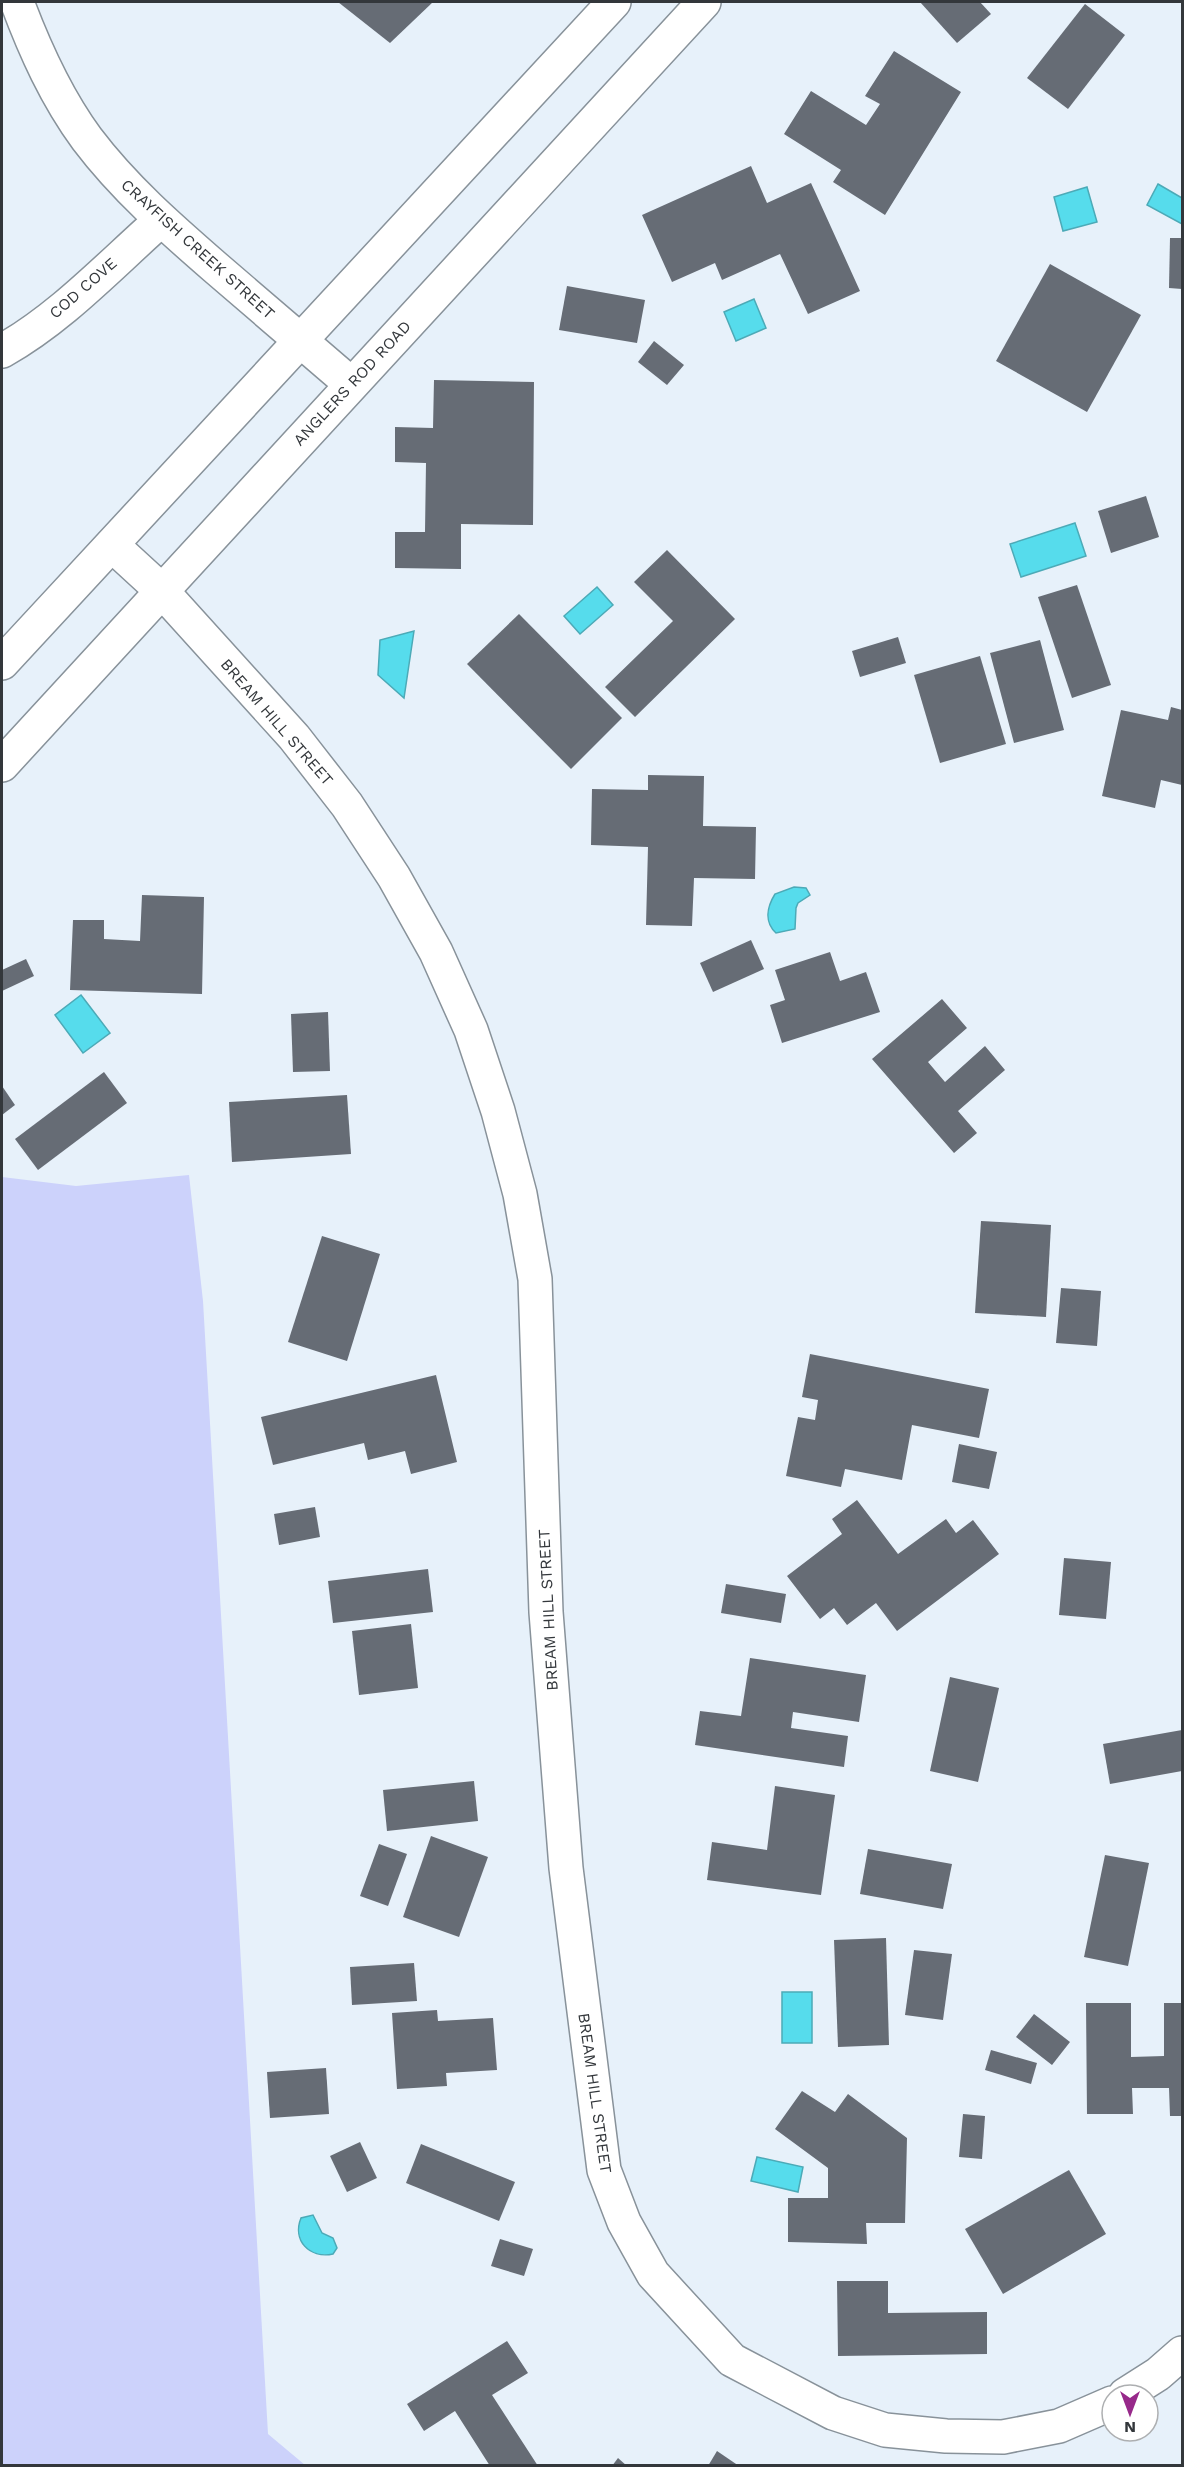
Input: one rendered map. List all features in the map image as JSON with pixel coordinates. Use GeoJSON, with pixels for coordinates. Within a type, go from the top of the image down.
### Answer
{"type":"FeatureCollection","features":[{"type":"Feature","properties":{"kind":"street","name":"CRAYFISH CREEK STREET"},"geometry":{"type":"LineString","coordinates":[[17,2],[33,44],[57,93],[87,138],[122,181],[161,220],[351,384]]}},
{"type":"Feature","properties":{"kind":"street"},"geometry":{"type":"LineString","coordinates":[[2,663],[614,2]]}},
{"type":"Feature","properties":{"kind":"street","name":"ANGLERS ROD ROAD"},"geometry":{"type":"LineString","coordinates":[[2,765],[704,2]]}},
{"type":"Feature","properties":{"kind":"street","name":"COD COVE"},"geometry":{"type":"LineString","coordinates":[[2,351],[21,340],[59,310],[161,220]]}},
{"type":"Feature","properties":{"kind":"street","name":"BREAM HILL STREET"},"geometry":{"type":"LineString","coordinates":[[112,544],[161,590],[294,737],[347,805],[394,877],[436,952],[471,1030],[498,1112],[520,1194],[535,1279],[546,1612],[566,1868],[604,2170],[624,2222],[653,2274],[732,2360],[833,2413],[885,2430],[945,2436],[1003,2437],[1059,2426],[1100,2408]]}},
{"type":"Feature","properties":{"kind":"street"},"geometry":{"type":"LineString","coordinates":[[1144,2383],[1182,2353]]}},
{"type":"Feature","properties":{"kind":"shaded area"},"geometry":{"type":"Polygon","coordinates":[[[189,1175],[203,1301],[268,2434],[305,2465],[2,2465],[2,1177],[76,1186],[189,1175]]]}},
{"type":"Feature","properties":{"kind":"water"},"geometry":{"type":"Polygon","coordinates":[[[1158,184],[1182,198],[1182,224],[1147,205],[1158,184]]]}},
{"type":"Feature","properties":{"kind":"water"},"geometry":{"type":"Polygon","coordinates":[[[1087,187],[1097,222],[1063,231],[1054,197],[1087,187]]]}},
{"type":"Feature","properties":{"kind":"water"},"geometry":{"type":"Polygon","coordinates":[[[754,299],[766,328],[736,341],[724,312],[754,299]]]}},
{"type":"Feature","properties":{"kind":"water"},"geometry":{"type":"Polygon","coordinates":[[[1075,523],[1086,556],[1021,577],[1010,544],[1075,523]]]}},
{"type":"Feature","properties":{"kind":"water"},"geometry":{"type":"Polygon","coordinates":[[[597,587],[613,605],[580,634],[564,616],[597,587]]]}},
{"type":"Feature","properties":{"kind":"water"},"geometry":{"type":"Polygon","coordinates":[[[414,631],[404,698],[378,675],[380,640],[414,631]]]}},
{"type":"Feature","properties":{"kind":"water"},"geometry":{"type":"Polygon","coordinates":[[[794,887],[806,888],[810,895],[798,903],[795,929],[776,933],[768,919],[770,904],[775,894],[794,887]]]}},
{"type":"Feature","properties":{"kind":"water"},"geometry":{"type":"Polygon","coordinates":[[[81,995],[110,1033],[83,1053],[55,1015],[81,995]]]}},
{"type":"Feature","properties":{"kind":"water"},"geometry":{"type":"Polygon","coordinates":[[[782,1992],[812,1992],[812,2043],[782,2043],[782,1992]]]}},
{"type":"Feature","properties":{"kind":"water"},"geometry":{"type":"Polygon","coordinates":[[[757,2157],[803,2167],[798,2192],[751,2181],[757,2157]]]}},
{"type":"Feature","properties":{"kind":"water"},"geometry":{"type":"Polygon","coordinates":[[[313,2215],[322,2233],[333,2238],[337,2248],[333,2254],[324,2255],[310,2251],[301,2240],[299,2226],[301,2218],[313,2215]]]}},
{"type":"Feature","properties":{"kind":"building"},"geometry":{"type":"Polygon","coordinates":[[[338,2],[433,2],[390,43],[338,2]]]}},
{"type":"Feature","properties":{"kind":"building"},"geometry":{"type":"Polygon","coordinates":[[[920,2],[980,2],[991,14],[957,43],[920,2]]]}},
{"type":"Feature","properties":{"kind":"building"},"geometry":{"type":"Polygon","coordinates":[[[1085,4],[1125,35],[1068,109],[1027,78],[1085,4]]]}},
{"type":"Feature","properties":{"kind":"building"},"geometry":{"type":"Polygon","coordinates":[[[894,51],[961,92],[885,215],[833,182],[841,170],[784,134],[811,91],[866,125],[880,104],[865,96],[894,51]]]}},
{"type":"Feature","properties":{"kind":"building"},"geometry":{"type":"Polygon","coordinates":[[[751,166],[767,203],[811,183],[860,291],[808,314],[780,254],[722,280],[715,263],[672,282],[642,215],[751,166]]]}},
{"type":"Feature","properties":{"kind":"building"},"geometry":{"type":"Polygon","coordinates":[[[1170,238],[1182,238],[1182,289],[1169,288],[1170,238]]]}},
{"type":"Feature","properties":{"kind":"building"},"geometry":{"type":"Polygon","coordinates":[[[1050,264],[1141,315],[1087,412],[996,361],[1050,264]]]}},
{"type":"Feature","properties":{"kind":"building"},"geometry":{"type":"Polygon","coordinates":[[[567,286],[645,300],[637,343],[559,330],[567,286]]]}},
{"type":"Feature","properties":{"kind":"building"},"geometry":{"type":"Polygon","coordinates":[[[654,341],[684,365],[667,385],[638,362],[654,341]]]}},
{"type":"Feature","properties":{"kind":"building"},"geometry":{"type":"Polygon","coordinates":[[[434,380],[534,382],[533,525],[461,524],[461,569],[395,568],[395,532],[425,532],[426,463],[395,462],[395,427],[433,428],[434,380]]]}},
{"type":"Feature","properties":{"kind":"building"},"geometry":{"type":"Polygon","coordinates":[[[1146,496],[1159,537],[1111,553],[1098,511],[1146,496]]]}},
{"type":"Feature","properties":{"kind":"building"},"geometry":{"type":"Polygon","coordinates":[[[667,550],[735,619],[635,717],[605,687],[673,621],[634,582],[667,550]]]}},
{"type":"Feature","properties":{"kind":"building"},"geometry":{"type":"Polygon","coordinates":[[[1077,585],[1111,685],[1072,698],[1038,597],[1077,585]]]}},
{"type":"Feature","properties":{"kind":"building"},"geometry":{"type":"Polygon","coordinates":[[[519,614],[622,718],[571,769],[467,664],[519,614]]]}},
{"type":"Feature","properties":{"kind":"building"},"geometry":{"type":"Polygon","coordinates":[[[898,637],[906,663],[860,677],[852,651],[898,637]]]}},
{"type":"Feature","properties":{"kind":"building"},"geometry":{"type":"Polygon","coordinates":[[[1040,640],[1064,730],[1014,743],[990,653],[1040,640]]]}},
{"type":"Feature","properties":{"kind":"building"},"geometry":{"type":"Polygon","coordinates":[[[980,656],[1006,744],[940,763],[914,675],[980,656]]]}},
{"type":"Feature","properties":{"kind":"building"},"geometry":{"type":"Polygon","coordinates":[[[1171,707],[1182,710],[1182,785],[1161,780],[1155,808],[1102,796],[1121,710],[1168,720],[1171,707]]]}},
{"type":"Feature","properties":{"kind":"building"},"geometry":{"type":"Polygon","coordinates":[[[648,775],[704,776],[703,826],[756,827],[755,879],[694,878],[692,926],[646,925],[648,847],[591,845],[592,789],[648,790],[648,775]]]}},
{"type":"Feature","properties":{"kind":"building"},"geometry":{"type":"Polygon","coordinates":[[[142,895],[204,897],[202,994],[70,990],[73,920],[104,920],[104,939],[140,941],[142,895]]]}},
{"type":"Feature","properties":{"kind":"building"},"geometry":{"type":"Polygon","coordinates":[[[751,940],[764,969],[713,992],[700,963],[751,940]]]}},
{"type":"Feature","properties":{"kind":"building"},"geometry":{"type":"Polygon","coordinates":[[[830,952],[840,981],[866,972],[880,1012],[782,1043],[770,1005],[785,1000],[775,970],[830,952]]]}},
{"type":"Feature","properties":{"kind":"building"},"geometry":{"type":"Polygon","coordinates":[[[26,959],[34,976],[2,991],[2,970],[26,959]]]}},
{"type":"Feature","properties":{"kind":"building"},"geometry":{"type":"Polygon","coordinates":[[[942,999],[967,1028],[928,1062],[945,1082],[985,1046],[1005,1070],[958,1111],[977,1133],[954,1153],[872,1059],[942,999]]]}},
{"type":"Feature","properties":{"kind":"building"},"geometry":{"type":"Polygon","coordinates":[[[328,1012],[330,1071],[293,1072],[291,1014],[328,1012]]]}},
{"type":"Feature","properties":{"kind":"building"},"geometry":{"type":"Polygon","coordinates":[[[104,1072],[127,1103],[38,1170],[15,1139],[104,1072]]]}},
{"type":"Feature","properties":{"kind":"building"},"geometry":{"type":"Polygon","coordinates":[[[2,1086],[15,1105],[2,1115],[2,1086]]]}},
{"type":"Feature","properties":{"kind":"building"},"geometry":{"type":"Polygon","coordinates":[[[347,1095],[351,1154],[232,1162],[229,1102],[347,1095]]]}},
{"type":"Feature","properties":{"kind":"building"},"geometry":{"type":"Polygon","coordinates":[[[981,1221],[1051,1225],[1046,1317],[975,1313],[981,1221]]]}},
{"type":"Feature","properties":{"kind":"building"},"geometry":{"type":"Polygon","coordinates":[[[322,1236],[380,1254],[347,1361],[288,1342],[322,1236]]]}},
{"type":"Feature","properties":{"kind":"building"},"geometry":{"type":"Polygon","coordinates":[[[1061,1288],[1101,1291],[1097,1346],[1056,1343],[1061,1288]]]}},
{"type":"Feature","properties":{"kind":"building"},"geometry":{"type":"Polygon","coordinates":[[[810,1354],[989,1389],[979,1438],[912,1425],[902,1480],[845,1469],[841,1487],[786,1476],[798,1417],[815,1420],[818,1400],[802,1397],[810,1354]]]}},
{"type":"Feature","properties":{"kind":"building"},"geometry":{"type":"Polygon","coordinates":[[[436,1375],[457,1462],[411,1474],[405,1451],[368,1460],[364,1443],[273,1465],[261,1417],[436,1375]]]}},
{"type":"Feature","properties":{"kind":"building"},"geometry":{"type":"Polygon","coordinates":[[[959,1444],[997,1452],[989,1489],[952,1482],[959,1444]]]}},
{"type":"Feature","properties":{"kind":"building"},"geometry":{"type":"Polygon","coordinates":[[[857,1500],[898,1554],[946,1519],[956,1533],[973,1520],[999,1554],[897,1631],[876,1603],[847,1625],[834,1608],[820,1619],[787,1576],[842,1534],[832,1519],[857,1500]]]}},
{"type":"Feature","properties":{"kind":"building"},"geometry":{"type":"Polygon","coordinates":[[[315,1507],[320,1537],[279,1545],[274,1514],[315,1507]]]}},
{"type":"Feature","properties":{"kind":"building"},"geometry":{"type":"Polygon","coordinates":[[[1064,1558],[1111,1562],[1106,1619],[1059,1615],[1064,1558]]]}},
{"type":"Feature","properties":{"kind":"building"},"geometry":{"type":"Polygon","coordinates":[[[428,1569],[433,1612],[333,1623],[328,1581],[428,1569]]]}},
{"type":"Feature","properties":{"kind":"building"},"geometry":{"type":"Polygon","coordinates":[[[726,1584],[786,1594],[781,1623],[721,1613],[726,1584]]]}},
{"type":"Feature","properties":{"kind":"building"},"geometry":{"type":"Polygon","coordinates":[[[411,1624],[418,1688],[359,1695],[352,1631],[411,1624]]]}},
{"type":"Feature","properties":{"kind":"building"},"geometry":{"type":"Polygon","coordinates":[[[750,1658],[866,1675],[859,1722],[793,1712],[791,1728],[848,1736],[844,1767],[695,1745],[700,1711],[741,1716],[750,1658]]]}},
{"type":"Feature","properties":{"kind":"building"},"geometry":{"type":"Polygon","coordinates":[[[950,1677],[999,1688],[978,1782],[930,1771],[950,1677]]]}},
{"type":"Feature","properties":{"kind":"building"},"geometry":{"type":"Polygon","coordinates":[[[1182,1730],[1182,1771],[1110,1784],[1103,1744],[1182,1730]]]}},
{"type":"Feature","properties":{"kind":"building"},"geometry":{"type":"Polygon","coordinates":[[[474,1781],[478,1821],[387,1831],[383,1790],[474,1781]]]}},
{"type":"Feature","properties":{"kind":"building"},"geometry":{"type":"Polygon","coordinates":[[[775,1786],[835,1795],[821,1895],[707,1880],[712,1842],[767,1850],[775,1786]]]}},
{"type":"Feature","properties":{"kind":"building"},"geometry":{"type":"Polygon","coordinates":[[[431,1836],[488,1857],[459,1937],[403,1917],[431,1836]]]}},
{"type":"Feature","properties":{"kind":"building"},"geometry":{"type":"Polygon","coordinates":[[[379,1844],[407,1854],[388,1906],[360,1896],[379,1844]]]}},
{"type":"Feature","properties":{"kind":"building"},"geometry":{"type":"Polygon","coordinates":[[[868,1849],[952,1864],[943,1909],[860,1894],[868,1849]]]}},
{"type":"Feature","properties":{"kind":"building"},"geometry":{"type":"Polygon","coordinates":[[[1105,1855],[1149,1863],[1128,1966],[1084,1957],[1105,1855]]]}},
{"type":"Feature","properties":{"kind":"building"},"geometry":{"type":"Polygon","coordinates":[[[886,1938],[889,2045],[838,2047],[834,1940],[886,1938]]]}},
{"type":"Feature","properties":{"kind":"building"},"geometry":{"type":"Polygon","coordinates":[[[914,1950],[952,1954],[943,2020],[905,2015],[914,1950]]]}},
{"type":"Feature","properties":{"kind":"building"},"geometry":{"type":"Polygon","coordinates":[[[414,1963],[417,2001],[352,2005],[350,1967],[414,1963]]]}},
{"type":"Feature","properties":{"kind":"building"},"geometry":{"type":"Polygon","coordinates":[[[1086,2003],[1131,2003],[1131,2057],[1164,2056],[1164,2003],[1182,2003],[1182,2116],[1170,2116],[1169,2088],[1132,2088],[1133,2114],[1087,2114],[1086,2003]]]}},
{"type":"Feature","properties":{"kind":"building"},"geometry":{"type":"Polygon","coordinates":[[[437,2010],[438,2021],[493,2018],[497,2070],[446,2073],[447,2086],[397,2089],[392,2013],[437,2010]]]}},
{"type":"Feature","properties":{"kind":"building"},"geometry":{"type":"Polygon","coordinates":[[[1034,2014],[1070,2042],[1052,2065],[1016,2037],[1034,2014]]]}},
{"type":"Feature","properties":{"kind":"building"},"geometry":{"type":"Polygon","coordinates":[[[991,2050],[1037,2063],[1031,2084],[985,2070],[991,2050]]]}},
{"type":"Feature","properties":{"kind":"building"},"geometry":{"type":"Polygon","coordinates":[[[326,2068],[329,2114],[270,2118],[267,2072],[326,2068]]]}},
{"type":"Feature","properties":{"kind":"building"},"geometry":{"type":"Polygon","coordinates":[[[802,2091],[835,2112],[848,2094],[907,2138],[905,2223],[866,2223],[867,2244],[788,2242],[788,2198],[828,2198],[828,2168],[775,2129],[802,2091]]]}},
{"type":"Feature","properties":{"kind":"building"},"geometry":{"type":"Polygon","coordinates":[[[963,2114],[985,2116],[982,2159],[959,2157],[963,2114]]]}},
{"type":"Feature","properties":{"kind":"building"},"geometry":{"type":"Polygon","coordinates":[[[360,2142],[377,2178],[347,2192],[330,2156],[360,2142]]]}},
{"type":"Feature","properties":{"kind":"building"},"geometry":{"type":"Polygon","coordinates":[[[421,2144],[515,2182],[499,2221],[406,2183],[421,2144]]]}},
{"type":"Feature","properties":{"kind":"building"},"geometry":{"type":"Polygon","coordinates":[[[1069,2170],[1106,2234],[1003,2294],[965,2229],[1069,2170]]]}},
{"type":"Feature","properties":{"kind":"building"},"geometry":{"type":"Polygon","coordinates":[[[500,2239],[533,2249],[524,2276],[491,2266],[500,2239]]]}},
{"type":"Feature","properties":{"kind":"building"},"geometry":{"type":"Polygon","coordinates":[[[837,2281],[888,2281],[888,2313],[987,2312],[987,2354],[838,2356],[837,2281]]]}},
{"type":"Feature","properties":{"kind":"building"},"geometry":{"type":"Polygon","coordinates":[[[507,2341],[528,2373],[492,2395],[538,2466],[490,2466],[455,2411],[424,2431],[407,2404],[507,2341]]]}},
{"type":"Feature","properties":{"kind":"building"},"geometry":{"type":"Polygon","coordinates":[[[717,2451],[739,2466],[708,2466],[717,2451]]]}},
{"type":"Feature","properties":{"kind":"building"},"geometry":{"type":"Polygon","coordinates":[[[618,2458],[627,2466],[612,2466],[618,2458]]]}}]}
